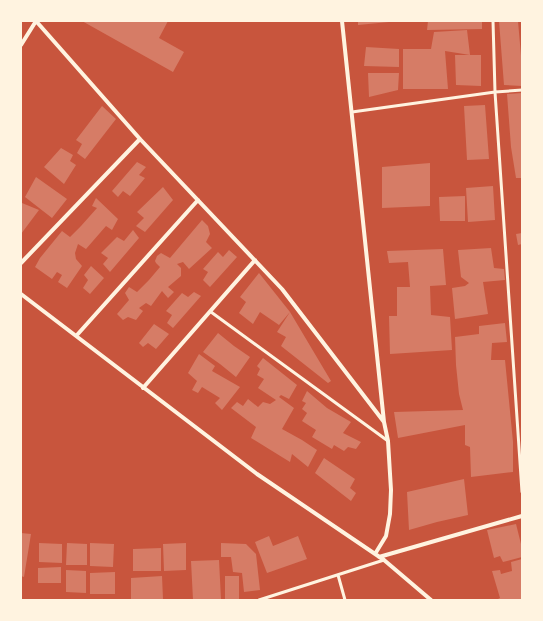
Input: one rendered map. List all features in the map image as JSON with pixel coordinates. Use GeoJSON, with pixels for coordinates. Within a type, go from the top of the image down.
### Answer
{"type":"FeatureCollection","features":[{"type":"Feature","properties":{"kind":"street"},"geometry":{"type":"LineString","coordinates":[[21,45],[36,21],[140,139],[282,288],[384,422]]}},
{"type":"Feature","properties":{"kind":"street"},"geometry":{"type":"LineString","coordinates":[[342,21],[384,422],[388,441],[391,490],[390,514],[386,536],[375,554]]}},
{"type":"Feature","properties":{"kind":"street"},"geometry":{"type":"LineString","coordinates":[[21,263],[140,139]]}},
{"type":"Feature","properties":{"kind":"street"},"geometry":{"type":"LineString","coordinates":[[77,336],[198,200]]}},
{"type":"Feature","properties":{"kind":"street"},"geometry":{"type":"LineString","coordinates":[[143,388],[255,260]]}},
{"type":"Feature","properties":{"kind":"street"},"geometry":{"type":"LineString","coordinates":[[21,294],[257,474],[384,560],[431,600]]}},
{"type":"Feature","properties":{"kind":"street"},"geometry":{"type":"LineString","coordinates":[[379,557],[522,516]]}},
{"type":"Feature","properties":{"kind":"lane"},"geometry":{"type":"LineString","coordinates":[[493,21],[495,92],[522,492]]}},
{"type":"Feature","properties":{"kind":"lane"},"geometry":{"type":"LineString","coordinates":[[352,112],[495,92],[522,90]]}},
{"type":"Feature","properties":{"kind":"lane"},"geometry":{"type":"LineString","coordinates":[[211,312],[388,441]]}},
{"type":"Feature","properties":{"kind":"lane"},"geometry":{"type":"LineString","coordinates":[[259,600],[384,560]]}},
{"type":"Feature","properties":{"kind":"lane"},"geometry":{"type":"LineString","coordinates":[[338,575],[345,600]]}},
{"type":"Feature","properties":{"kind":"building"},"geometry":{"type":"Polygon","coordinates":[[[82,21],[168,21],[159,38],[184,52],[173,72],[82,21]]]}},
{"type":"Feature","properties":{"kind":"building"},"geometry":{"type":"Polygon","coordinates":[[[358,21],[389,21],[389,22],[358,25],[358,21]]]}},
{"type":"Feature","properties":{"kind":"building"},"geometry":{"type":"Polygon","coordinates":[[[428,21],[482,21],[482,29],[427,30],[428,21]]]}},
{"type":"Feature","properties":{"kind":"building"},"geometry":{"type":"Polygon","coordinates":[[[499,21],[518,21],[522,86],[504,85],[499,21]]]}},
{"type":"Feature","properties":{"kind":"building"},"geometry":{"type":"Polygon","coordinates":[[[467,30],[470,55],[445,51],[448,89],[403,89],[403,49],[431,49],[434,32],[467,30]]]}},
{"type":"Feature","properties":{"kind":"building"},"geometry":{"type":"Polygon","coordinates":[[[366,47],[399,49],[399,67],[364,66],[366,47]]]}},
{"type":"Feature","properties":{"kind":"building"},"geometry":{"type":"Polygon","coordinates":[[[455,55],[481,55],[481,86],[456,85],[455,55]]]}},
{"type":"Feature","properties":{"kind":"building"},"geometry":{"type":"Polygon","coordinates":[[[368,73],[399,73],[398,90],[369,97],[368,73]]]}},
{"type":"Feature","properties":{"kind":"building"},"geometry":{"type":"Polygon","coordinates":[[[522,93],[522,178],[516,178],[511,147],[507,94],[522,93]]]}},
{"type":"Feature","properties":{"kind":"building"},"geometry":{"type":"Polygon","coordinates":[[[485,105],[489,159],[467,160],[464,106],[485,105]]]}},
{"type":"Feature","properties":{"kind":"building"},"geometry":{"type":"Polygon","coordinates":[[[102,106],[116,119],[85,159],[77,153],[82,144],[76,140],[102,106]]]}},
{"type":"Feature","properties":{"kind":"building"},"geometry":{"type":"Polygon","coordinates":[[[61,148],[73,155],[70,161],[76,165],[64,184],[44,167],[61,148]]]}},
{"type":"Feature","properties":{"kind":"building"},"geometry":{"type":"Polygon","coordinates":[[[137,162],[146,167],[139,175],[145,178],[130,196],[123,191],[118,197],[112,191],[137,162]]]}},
{"type":"Feature","properties":{"kind":"building"},"geometry":{"type":"Polygon","coordinates":[[[430,163],[430,206],[382,208],[382,167],[430,163]]]}},
{"type":"Feature","properties":{"kind":"building"},"geometry":{"type":"Polygon","coordinates":[[[36,177],[67,199],[52,218],[25,197],[36,177]]]}},
{"type":"Feature","properties":{"kind":"building"},"geometry":{"type":"Polygon","coordinates":[[[493,186],[495,220],[468,222],[466,188],[493,186]]]}},
{"type":"Feature","properties":{"kind":"building"},"geometry":{"type":"Polygon","coordinates":[[[163,187],[173,200],[145,232],[136,226],[144,218],[137,212],[163,187]]]}},
{"type":"Feature","properties":{"kind":"building"},"geometry":{"type":"Polygon","coordinates":[[[465,196],[465,221],[440,221],[439,197],[465,196]]]}},
{"type":"Feature","properties":{"kind":"building"},"geometry":{"type":"Polygon","coordinates":[[[96,198],[118,219],[112,230],[106,226],[86,249],[78,244],[75,253],[76,259],[82,266],[67,288],[58,282],[62,275],[57,272],[52,279],[35,267],[40,258],[62,231],[70,237],[97,208],[92,206],[96,198]]]}},
{"type":"Feature","properties":{"kind":"building"},"geometry":{"type":"Polygon","coordinates":[[[22,203],[39,210],[21,234],[21,204],[22,203]]]}},
{"type":"Feature","properties":{"kind":"building"},"geometry":{"type":"Polygon","coordinates":[[[202,220],[208,226],[210,234],[206,242],[212,248],[189,269],[183,262],[177,264],[181,268],[181,276],[168,287],[174,292],[168,298],[162,291],[151,306],[146,303],[139,308],[143,311],[136,320],[128,317],[123,320],[117,314],[129,300],[125,293],[129,287],[137,292],[160,267],[155,261],[157,256],[161,253],[170,258],[202,220]]]}},
{"type":"Feature","properties":{"kind":"building"},"geometry":{"type":"Polygon","coordinates":[[[133,230],[139,238],[110,272],[103,264],[108,258],[101,253],[117,237],[124,241],[133,230]]]}},
{"type":"Feature","properties":{"kind":"building"},"geometry":{"type":"Polygon","coordinates":[[[522,233],[522,244],[518,245],[516,234],[522,233]]]}},
{"type":"Feature","properties":{"kind":"building"},"geometry":{"type":"Polygon","coordinates":[[[491,248],[494,268],[504,269],[505,280],[483,282],[488,314],[455,319],[452,288],[465,286],[469,283],[461,277],[458,250],[491,248]]]}},
{"type":"Feature","properties":{"kind":"building"},"geometry":{"type":"Polygon","coordinates":[[[443,249],[446,285],[430,286],[431,315],[450,317],[452,350],[390,354],[389,316],[397,316],[397,287],[410,287],[408,262],[389,263],[387,251],[443,249]]]}},
{"type":"Feature","properties":{"kind":"building"},"geometry":{"type":"Polygon","coordinates":[[[229,250],[237,257],[210,287],[203,280],[208,272],[203,269],[218,252],[223,257],[229,250]]]}},
{"type":"Feature","properties":{"kind":"building"},"geometry":{"type":"Polygon","coordinates":[[[91,266],[104,278],[90,294],[83,288],[88,280],[84,275],[91,266]]]}},
{"type":"Feature","properties":{"kind":"building"},"geometry":{"type":"Polygon","coordinates":[[[259,273],[290,312],[279,325],[260,312],[253,324],[239,313],[246,302],[240,297],[259,273]]]}},
{"type":"Feature","properties":{"kind":"building"},"geometry":{"type":"Polygon","coordinates":[[[194,292],[201,296],[173,328],[167,323],[172,315],[166,311],[182,293],[188,297],[194,292]]]}},
{"type":"Feature","properties":{"kind":"building"},"geometry":{"type":"Polygon","coordinates":[[[290,312],[331,381],[328,383],[281,346],[286,337],[277,332],[290,312]]]}},
{"type":"Feature","properties":{"kind":"building"},"geometry":{"type":"Polygon","coordinates":[[[505,323],[507,342],[492,343],[491,360],[505,360],[513,442],[513,472],[471,477],[470,447],[465,445],[465,425],[398,438],[394,412],[463,410],[459,394],[455,337],[479,334],[479,326],[505,323]]]}},
{"type":"Feature","properties":{"kind":"building"},"geometry":{"type":"Polygon","coordinates":[[[154,324],[169,334],[156,349],[148,343],[143,347],[139,343],[154,324]]]}},
{"type":"Feature","properties":{"kind":"building"},"geometry":{"type":"Polygon","coordinates":[[[218,333],[250,357],[236,377],[203,352],[218,333]]]}},
{"type":"Feature","properties":{"kind":"building"},"geometry":{"type":"Polygon","coordinates":[[[199,354],[215,366],[212,371],[240,387],[222,410],[215,403],[220,398],[202,387],[198,393],[192,390],[197,381],[188,373],[199,354]]]}},
{"type":"Feature","properties":{"kind":"building"},"geometry":{"type":"Polygon","coordinates":[[[263,358],[297,385],[289,399],[281,395],[279,397],[294,408],[282,429],[317,450],[308,467],[292,454],[290,462],[251,438],[256,427],[231,408],[237,402],[243,406],[248,399],[258,407],[263,402],[270,404],[276,400],[258,388],[264,379],[257,375],[260,369],[257,366],[263,358]]]}},
{"type":"Feature","properties":{"kind":"building"},"geometry":{"type":"Polygon","coordinates":[[[307,391],[327,408],[351,422],[343,433],[361,442],[356,449],[348,447],[344,451],[334,445],[332,449],[312,437],[316,430],[302,421],[307,413],[302,409],[306,403],[302,401],[307,391]]]}},
{"type":"Feature","properties":{"kind":"building"},"geometry":{"type":"Polygon","coordinates":[[[324,458],[355,479],[350,488],[356,493],[351,501],[315,473],[324,458]]]}},
{"type":"Feature","properties":{"kind":"building"},"geometry":{"type":"Polygon","coordinates":[[[464,479],[468,515],[409,530],[407,492],[464,479]]]}},
{"type":"Feature","properties":{"kind":"building"},"geometry":{"type":"Polygon","coordinates":[[[516,524],[522,548],[522,557],[503,562],[500,556],[494,558],[487,530],[516,524]]]}},
{"type":"Feature","properties":{"kind":"building"},"geometry":{"type":"Polygon","coordinates":[[[21,533],[31,534],[24,577],[21,576],[21,533]]]}},
{"type":"Feature","properties":{"kind":"building"},"geometry":{"type":"Polygon","coordinates":[[[269,536],[273,546],[298,536],[307,559],[267,573],[255,542],[269,536]]]}},
{"type":"Feature","properties":{"kind":"building"},"geometry":{"type":"Polygon","coordinates":[[[39,543],[62,544],[62,563],[39,562],[39,543]]]}},
{"type":"Feature","properties":{"kind":"building"},"geometry":{"type":"Polygon","coordinates":[[[67,543],[87,544],[87,565],[66,565],[67,543]]]}},
{"type":"Feature","properties":{"kind":"building"},"geometry":{"type":"Polygon","coordinates":[[[90,543],[114,544],[113,567],[90,566],[90,543]]]}},
{"type":"Feature","properties":{"kind":"building"},"geometry":{"type":"Polygon","coordinates":[[[186,543],[186,570],[164,571],[163,544],[186,543]]]}},
{"type":"Feature","properties":{"kind":"building"},"geometry":{"type":"Polygon","coordinates":[[[221,543],[246,544],[256,554],[260,590],[244,592],[242,573],[233,572],[231,557],[221,557],[221,543]]]}},
{"type":"Feature","properties":{"kind":"building"},"geometry":{"type":"Polygon","coordinates":[[[161,548],[161,571],[133,571],[133,549],[161,548]]]}},
{"type":"Feature","properties":{"kind":"building"},"geometry":{"type":"Polygon","coordinates":[[[522,559],[522,600],[496,600],[500,598],[492,571],[500,570],[501,574],[512,571],[511,562],[522,559]]]}},
{"type":"Feature","properties":{"kind":"building"},"geometry":{"type":"Polygon","coordinates":[[[219,560],[221,599],[193,600],[191,561],[219,560]]]}},
{"type":"Feature","properties":{"kind":"building"},"geometry":{"type":"Polygon","coordinates":[[[61,567],[61,583],[38,583],[38,568],[61,567]]]}},
{"type":"Feature","properties":{"kind":"building"},"geometry":{"type":"Polygon","coordinates":[[[66,570],[86,571],[86,593],[66,592],[66,570]]]}},
{"type":"Feature","properties":{"kind":"building"},"geometry":{"type":"Polygon","coordinates":[[[115,572],[115,594],[90,594],[90,573],[115,572]]]}},
{"type":"Feature","properties":{"kind":"building"},"geometry":{"type":"Polygon","coordinates":[[[162,576],[163,599],[131,600],[131,578],[162,576]]]}},
{"type":"Feature","properties":{"kind":"building"},"geometry":{"type":"Polygon","coordinates":[[[225,576],[239,576],[239,600],[225,600],[225,576]]]}}]}
